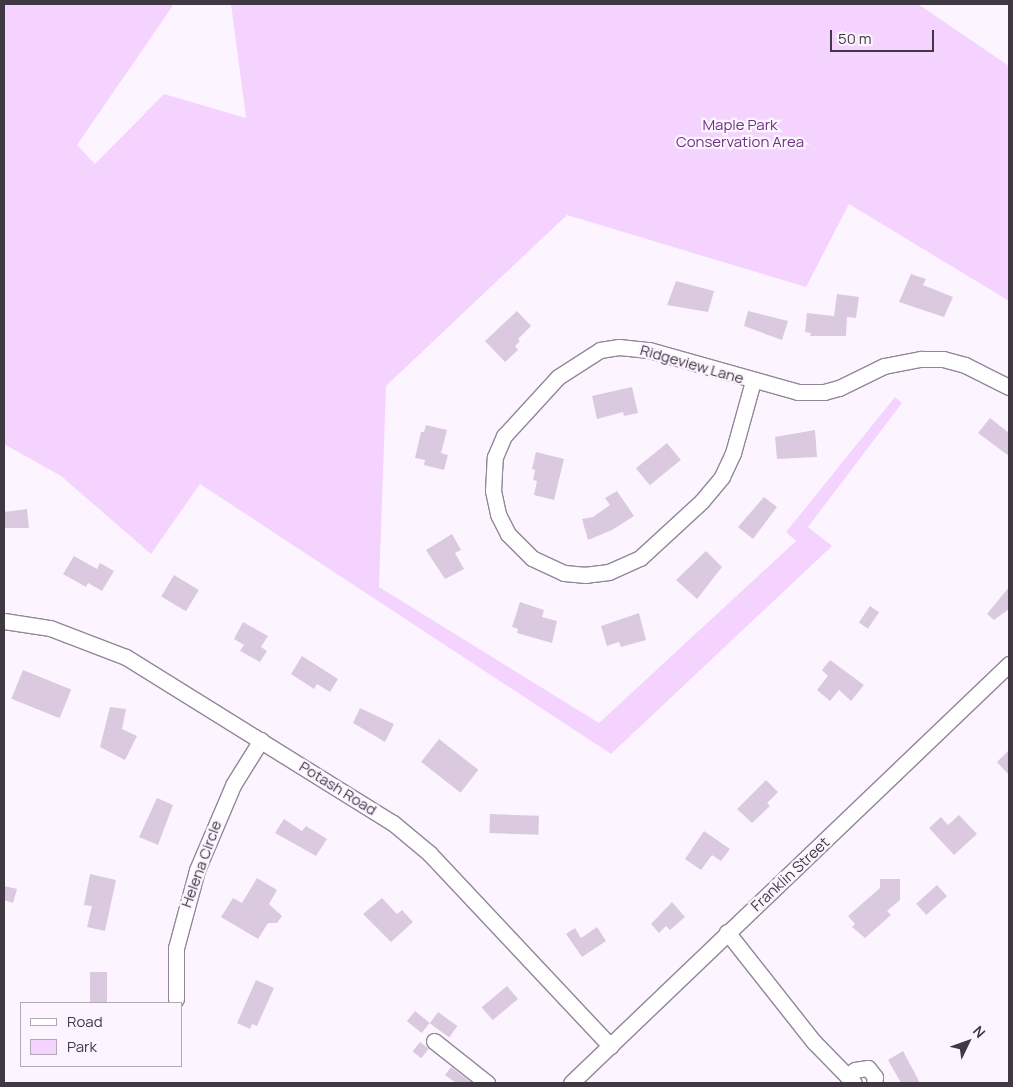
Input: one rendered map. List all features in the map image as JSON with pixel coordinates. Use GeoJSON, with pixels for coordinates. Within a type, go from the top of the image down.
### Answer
{"type":"FeatureCollection","features":[{"type":"Feature","properties":{"kind":"street","name":"Ridgeview Lane"},"geometry":{"type":"LineString","coordinates":[[753,381],[733,452],[716,485],[640,558],[609,572],[586,575],[564,573],[532,558],[508,534],[498,514],[493,491],[493,468],[499,446],[518,417],[558,377],[580,360],[608,348],[637,348],[798,392],[824,392],[902,361],[943,359],[982,371],[1009,387]]}},
{"type":"Feature","properties":{"kind":"street","name":"Potash Road"},"geometry":{"type":"LineString","coordinates":[[4,621],[50,628],[119,654],[393,823],[417,842],[610,1046]]}},
{"type":"Feature","properties":{"kind":"street","name":"Franklin Street"},"geometry":{"type":"LineString","coordinates":[[571,1083],[1009,664]]}},
{"type":"Feature","properties":{"kind":"street","name":"Helena Circle"},"geometry":{"type":"LineString","coordinates":[[176,999],[176,948],[197,870],[233,785],[261,740]]}},
{"type":"Feature","properties":{"kind":"street"},"geometry":{"type":"LineString","coordinates":[[728,932],[814,1042],[851,1080],[855,1070],[868,1068],[875,1077],[874,1083]]}},
{"type":"Feature","properties":{"kind":"street"},"geometry":{"type":"LineString","coordinates":[[434,1041],[487,1083]]}},
{"type":"Feature","properties":{"kind":"green space","name":"Maple Park Conservation Area"},"geometry":{"type":"Polygon","coordinates":[[[4,4],[174,4],[77,145],[95,164],[164,94],[246,118],[231,4],[918,4],[1009,66],[1009,301],[849,204],[806,287],[567,215],[386,386],[379,587],[599,723],[796,541],[786,532],[895,397],[902,403],[808,527],[832,546],[611,754],[200,484],[151,554],[61,476],[4,444],[4,4]]]}},
{"type":"Feature","properties":{"kind":"building"},"geometry":{"type":"Polygon","coordinates":[[[911,274],[926,279],[923,285],[953,297],[944,317],[899,302],[911,274]]]}},
{"type":"Feature","properties":{"kind":"building"},"geometry":{"type":"Polygon","coordinates":[[[676,281],[714,291],[708,312],[667,305],[676,281]]]}},
{"type":"Feature","properties":{"kind":"building"},"geometry":{"type":"Polygon","coordinates":[[[837,294],[859,297],[856,318],[847,317],[846,336],[810,336],[811,333],[805,332],[807,313],[834,316],[837,294]]]}},
{"type":"Feature","properties":{"kind":"building"},"geometry":{"type":"Polygon","coordinates":[[[517,311],[531,326],[518,339],[520,341],[515,346],[518,350],[505,362],[485,341],[517,311]]]}},
{"type":"Feature","properties":{"kind":"building"},"geometry":{"type":"Polygon","coordinates":[[[748,311],[788,321],[782,340],[744,326],[748,311]]]}},
{"type":"Feature","properties":{"kind":"building"},"geometry":{"type":"Polygon","coordinates":[[[632,387],[638,413],[624,416],[623,412],[597,419],[592,396],[632,387]]]}},
{"type":"Feature","properties":{"kind":"building"},"geometry":{"type":"Polygon","coordinates":[[[990,418],[1009,433],[1009,456],[978,433],[990,418]]]}},
{"type":"Feature","properties":{"kind":"building"},"geometry":{"type":"Polygon","coordinates":[[[426,425],[447,430],[441,453],[448,455],[444,470],[424,465],[425,460],[415,458],[421,432],[424,432],[426,425]]]}},
{"type":"Feature","properties":{"kind":"building"},"geometry":{"type":"Polygon","coordinates":[[[815,430],[817,457],[777,459],[775,437],[815,430]]]}},
{"type":"Feature","properties":{"kind":"building"},"geometry":{"type":"Polygon","coordinates":[[[667,443],[681,460],[650,485],[636,468],[667,443]]]}},
{"type":"Feature","properties":{"kind":"building"},"geometry":{"type":"Polygon","coordinates":[[[536,452],[564,459],[554,500],[534,495],[537,481],[533,480],[535,470],[532,469],[536,452]]]}},
{"type":"Feature","properties":{"kind":"building"},"geometry":{"type":"Polygon","coordinates":[[[617,491],[634,516],[612,530],[588,540],[582,519],[593,517],[610,505],[605,498],[617,491]]]}},
{"type":"Feature","properties":{"kind":"building"},"geometry":{"type":"Polygon","coordinates":[[[764,497],[777,507],[753,539],[738,527],[764,497]]]}},
{"type":"Feature","properties":{"kind":"building"},"geometry":{"type":"Polygon","coordinates":[[[27,509],[29,528],[4,528],[4,512],[27,509]]]}},
{"type":"Feature","properties":{"kind":"building"},"geometry":{"type":"Polygon","coordinates":[[[452,534],[461,550],[455,553],[464,569],[445,579],[426,550],[452,534]]]}},
{"type":"Feature","properties":{"kind":"building"},"geometry":{"type":"Polygon","coordinates":[[[706,551],[722,567],[697,599],[676,580],[706,551]]]}},
{"type":"Feature","properties":{"kind":"building"},"geometry":{"type":"Polygon","coordinates":[[[74,556],[97,569],[100,563],[114,571],[102,591],[88,583],[86,587],[63,574],[74,556]]]}},
{"type":"Feature","properties":{"kind":"building"},"geometry":{"type":"Polygon","coordinates":[[[174,575],[199,590],[186,611],[161,596],[174,575]]]}},
{"type":"Feature","properties":{"kind":"building"},"geometry":{"type":"Polygon","coordinates":[[[1009,587],[1009,609],[994,620],[987,614],[1009,587]]]}},
{"type":"Feature","properties":{"kind":"building"},"geometry":{"type":"Polygon","coordinates":[[[520,602],[544,610],[542,617],[557,621],[552,643],[517,633],[518,629],[512,627],[520,602]]]}},
{"type":"Feature","properties":{"kind":"building"},"geometry":{"type":"Polygon","coordinates":[[[870,606],[879,612],[868,629],[859,623],[870,606]]]}},
{"type":"Feature","properties":{"kind":"building"},"geometry":{"type":"Polygon","coordinates":[[[639,613],[646,640],[621,647],[619,642],[607,646],[601,626],[639,613]]]}},
{"type":"Feature","properties":{"kind":"building"},"geometry":{"type":"Polygon","coordinates":[[[243,622],[268,636],[261,647],[267,651],[260,662],[240,651],[244,645],[234,639],[243,622]]]}},
{"type":"Feature","properties":{"kind":"building"},"geometry":{"type":"Polygon","coordinates":[[[302,656],[338,679],[330,692],[317,684],[314,689],[291,674],[302,656]]]}},
{"type":"Feature","properties":{"kind":"building"},"geometry":{"type":"Polygon","coordinates":[[[830,660],[864,685],[851,701],[839,690],[830,701],[817,690],[828,676],[822,670],[830,660]]]}},
{"type":"Feature","properties":{"kind":"building"},"geometry":{"type":"Polygon","coordinates":[[[23,670],[71,689],[60,718],[11,699],[23,670]]]}},
{"type":"Feature","properties":{"kind":"building"},"geometry":{"type":"Polygon","coordinates":[[[110,707],[126,709],[122,729],[137,736],[125,760],[100,747],[110,707]]]}},
{"type":"Feature","properties":{"kind":"building"},"geometry":{"type":"Polygon","coordinates":[[[360,708],[394,724],[385,742],[353,723],[360,708]]]}},
{"type":"Feature","properties":{"kind":"building"},"geometry":{"type":"Polygon","coordinates":[[[439,739],[478,770],[461,793],[421,762],[439,739]]]}},
{"type":"Feature","properties":{"kind":"building"},"geometry":{"type":"Polygon","coordinates":[[[1009,750],[1009,775],[997,762],[1009,750]]]}},
{"type":"Feature","properties":{"kind":"building"},"geometry":{"type":"Polygon","coordinates":[[[766,780],[778,792],[767,803],[770,806],[752,823],[737,809],[766,780]]]}},
{"type":"Feature","properties":{"kind":"building"},"geometry":{"type":"Polygon","coordinates":[[[157,798],[173,805],[158,845],[139,837],[157,798]]]}},
{"type":"Feature","properties":{"kind":"building"},"geometry":{"type":"Polygon","coordinates":[[[490,814],[539,816],[538,835],[489,833],[490,814]]]}},
{"type":"Feature","properties":{"kind":"building"},"geometry":{"type":"Polygon","coordinates":[[[959,815],[977,834],[954,855],[929,828],[941,817],[948,825],[959,815]]]}},
{"type":"Feature","properties":{"kind":"building"},"geometry":{"type":"Polygon","coordinates":[[[284,819],[302,831],[306,826],[327,839],[316,856],[275,833],[284,819]]]}},
{"type":"Feature","properties":{"kind":"building"},"geometry":{"type":"Polygon","coordinates":[[[704,831],[730,849],[721,861],[712,855],[701,870],[685,859],[704,831]]]}},
{"type":"Feature","properties":{"kind":"building"},"geometry":{"type":"Polygon","coordinates":[[[90,874],[116,880],[105,931],[87,927],[92,906],[84,905],[90,874]]]}},
{"type":"Feature","properties":{"kind":"building"},"geometry":{"type":"Polygon","coordinates":[[[257,878],[277,890],[269,904],[282,916],[277,923],[268,923],[258,939],[221,917],[233,898],[242,903],[257,878]]]}},
{"type":"Feature","properties":{"kind":"building"},"geometry":{"type":"Polygon","coordinates":[[[880,879],[900,879],[900,900],[887,911],[891,915],[865,938],[852,927],[855,924],[848,916],[880,888],[880,879]]]}},
{"type":"Feature","properties":{"kind":"building"},"geometry":{"type":"Polygon","coordinates":[[[937,885],[947,896],[926,915],[916,904],[937,885]]]}},
{"type":"Feature","properties":{"kind":"building"},"geometry":{"type":"Polygon","coordinates":[[[4,886],[17,889],[13,903],[4,900],[4,886]]]}},
{"type":"Feature","properties":{"kind":"building"},"geometry":{"type":"Polygon","coordinates":[[[382,898],[397,914],[402,910],[413,922],[391,942],[363,914],[382,898]]]}},
{"type":"Feature","properties":{"kind":"building"},"geometry":{"type":"Polygon","coordinates":[[[672,902],[685,917],[670,930],[666,926],[659,933],[651,924],[672,902]]]}},
{"type":"Feature","properties":{"kind":"building"},"geometry":{"type":"Polygon","coordinates":[[[597,927],[606,941],[582,957],[566,934],[575,928],[581,938],[597,927]]]}},
{"type":"Feature","properties":{"kind":"building"},"geometry":{"type":"Polygon","coordinates":[[[90,972],[107,972],[107,1002],[90,1002],[90,972]]]}},
{"type":"Feature","properties":{"kind":"building"},"geometry":{"type":"Polygon","coordinates":[[[256,980],[274,988],[257,1026],[252,1024],[250,1029],[237,1023],[256,980]]]}},
{"type":"Feature","properties":{"kind":"building"},"geometry":{"type":"Polygon","coordinates":[[[507,986],[518,999],[493,1020],[482,1007],[507,986]]]}},
{"type":"Feature","properties":{"kind":"building"},"geometry":{"type":"Polygon","coordinates":[[[415,1011],[430,1023],[422,1033],[407,1021],[415,1011]]]}},
{"type":"Feature","properties":{"kind":"building"},"geometry":{"type":"Polygon","coordinates":[[[438,1012],[457,1026],[449,1037],[430,1023],[438,1012]]]}},
{"type":"Feature","properties":{"kind":"building"},"geometry":{"type":"Polygon","coordinates":[[[420,1042],[429,1049],[421,1058],[413,1051],[420,1042]]]}},
{"type":"Feature","properties":{"kind":"building"},"geometry":{"type":"Polygon","coordinates":[[[903,1051],[920,1083],[901,1083],[888,1060],[903,1051]]]}},
{"type":"Feature","properties":{"kind":"building"},"geometry":{"type":"Polygon","coordinates":[[[451,1067],[472,1083],[456,1083],[445,1075],[451,1067]]]}}]}
